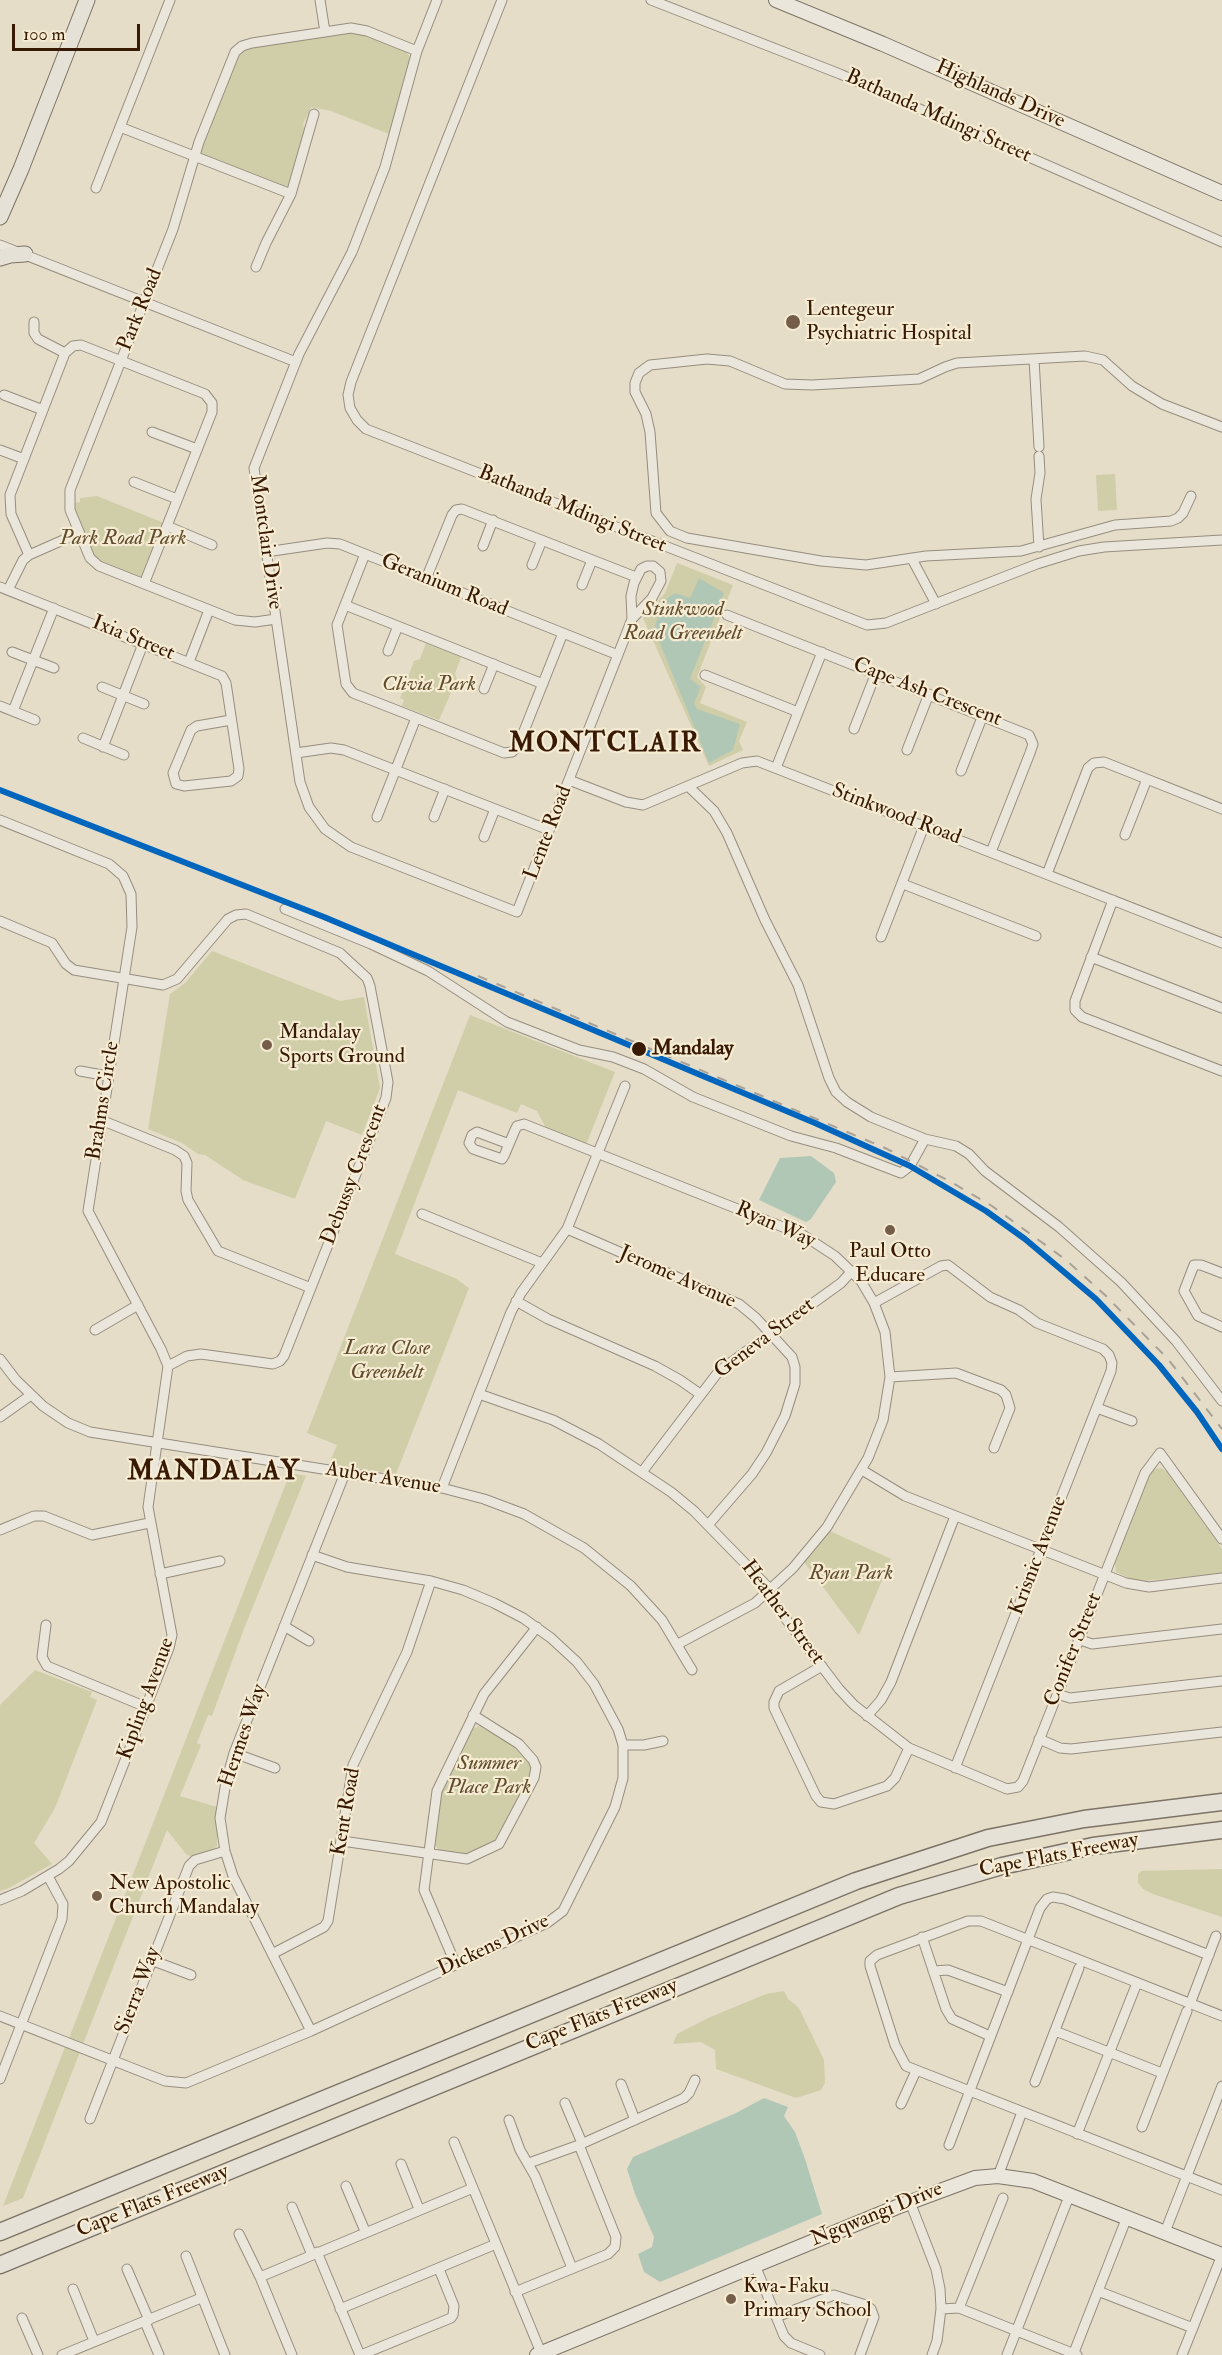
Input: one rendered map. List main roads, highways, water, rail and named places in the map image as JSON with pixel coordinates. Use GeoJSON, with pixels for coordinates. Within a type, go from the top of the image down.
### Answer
{"type":"FeatureCollection","features":[{"type":"Feature","properties":{"kind":"highway","name":"Cape Flats Freeway"},"geometry":{"type":"LineString","coordinates":[[0,2232],[856,1881],[988,1838],[1084,1819],[1222,1802]]}},
{"type":"Feature","properties":{"kind":"highway","name":"Cape Flats Freeway"},"geometry":{"type":"LineString","coordinates":[[0,2265],[899,1896],[1002,1866],[1093,1846],[1222,1830]]}},
{"type":"Feature","properties":{"kind":"main road"},"geometry":{"type":"LineString","coordinates":[[0,217],[87,0]]}},
{"type":"Feature","properties":{"kind":"main road"},"geometry":{"type":"LineString","coordinates":[[0,258],[25,254]]}},
{"type":"Feature","properties":{"kind":"railway"},"geometry":{"type":"LineString","coordinates":[[478,976],[885,1148],[992,1206],[1066,1260],[1105,1295],[1168,1359],[1222,1429]]}},
{"type":"Feature","properties":{"kind":"place","name":"Lentegeur Psychiatric Hospital"},"geometry":{"type":"Point","coordinates":[793,322]}},
{"type":"Feature","properties":{"kind":"place","name":"Mandalay Sports Ground"},"geometry":{"type":"Point","coordinates":[267,1045]}},
{"type":"Feature","properties":{"kind":"place","name":"Mandalay"},"geometry":{"type":"Point","coordinates":[639,1049]}},
{"type":"Feature","properties":{"kind":"place","name":"Paul Otto Educare"},"geometry":{"type":"Point","coordinates":[890,1230]}},
{"type":"Feature","properties":{"kind":"place","name":"New Apostolic Church Mandalay"},"geometry":{"type":"Point","coordinates":[97,1896]}},
{"type":"Feature","properties":{"kind":"place","name":"Kwa-Faku Primary School"},"geometry":{"type":"Point","coordinates":[731,2299]}},
{"type":"Feature","properties":{"kind":"district","name":"MONTCLAIR"},"geometry":{"type":"Point","coordinates":[605,745]}},
{"type":"Feature","properties":{"kind":"district","name":"MANDALAY"},"geometry":{"type":"Point","coordinates":[214,1473]}},
{"type":"Feature","properties":{"kind":"park label","name":"Park Road Park"},"geometry":{"type":"Point","coordinates":[123,539]}},
{"type":"Feature","properties":{"kind":"park label","name":"Stinkwood Road Greenbelt"},"geometry":{"type":"Point","coordinates":[683,622]}},
{"type":"Feature","properties":{"kind":"park label","name":"Clivia Park"},"geometry":{"type":"Point","coordinates":[429,685]}},
{"type":"Feature","properties":{"kind":"park label","name":"Lara Close Greenbelt"},"geometry":{"type":"Point","coordinates":[387,1361]}},
{"type":"Feature","properties":{"kind":"park label","name":"Ryan Park"},"geometry":{"type":"Point","coordinates":[851,1574]}},
{"type":"Feature","properties":{"kind":"park label","name":"Summer Place Park"},"geometry":{"type":"Point","coordinates":[489,1776]}}]}
